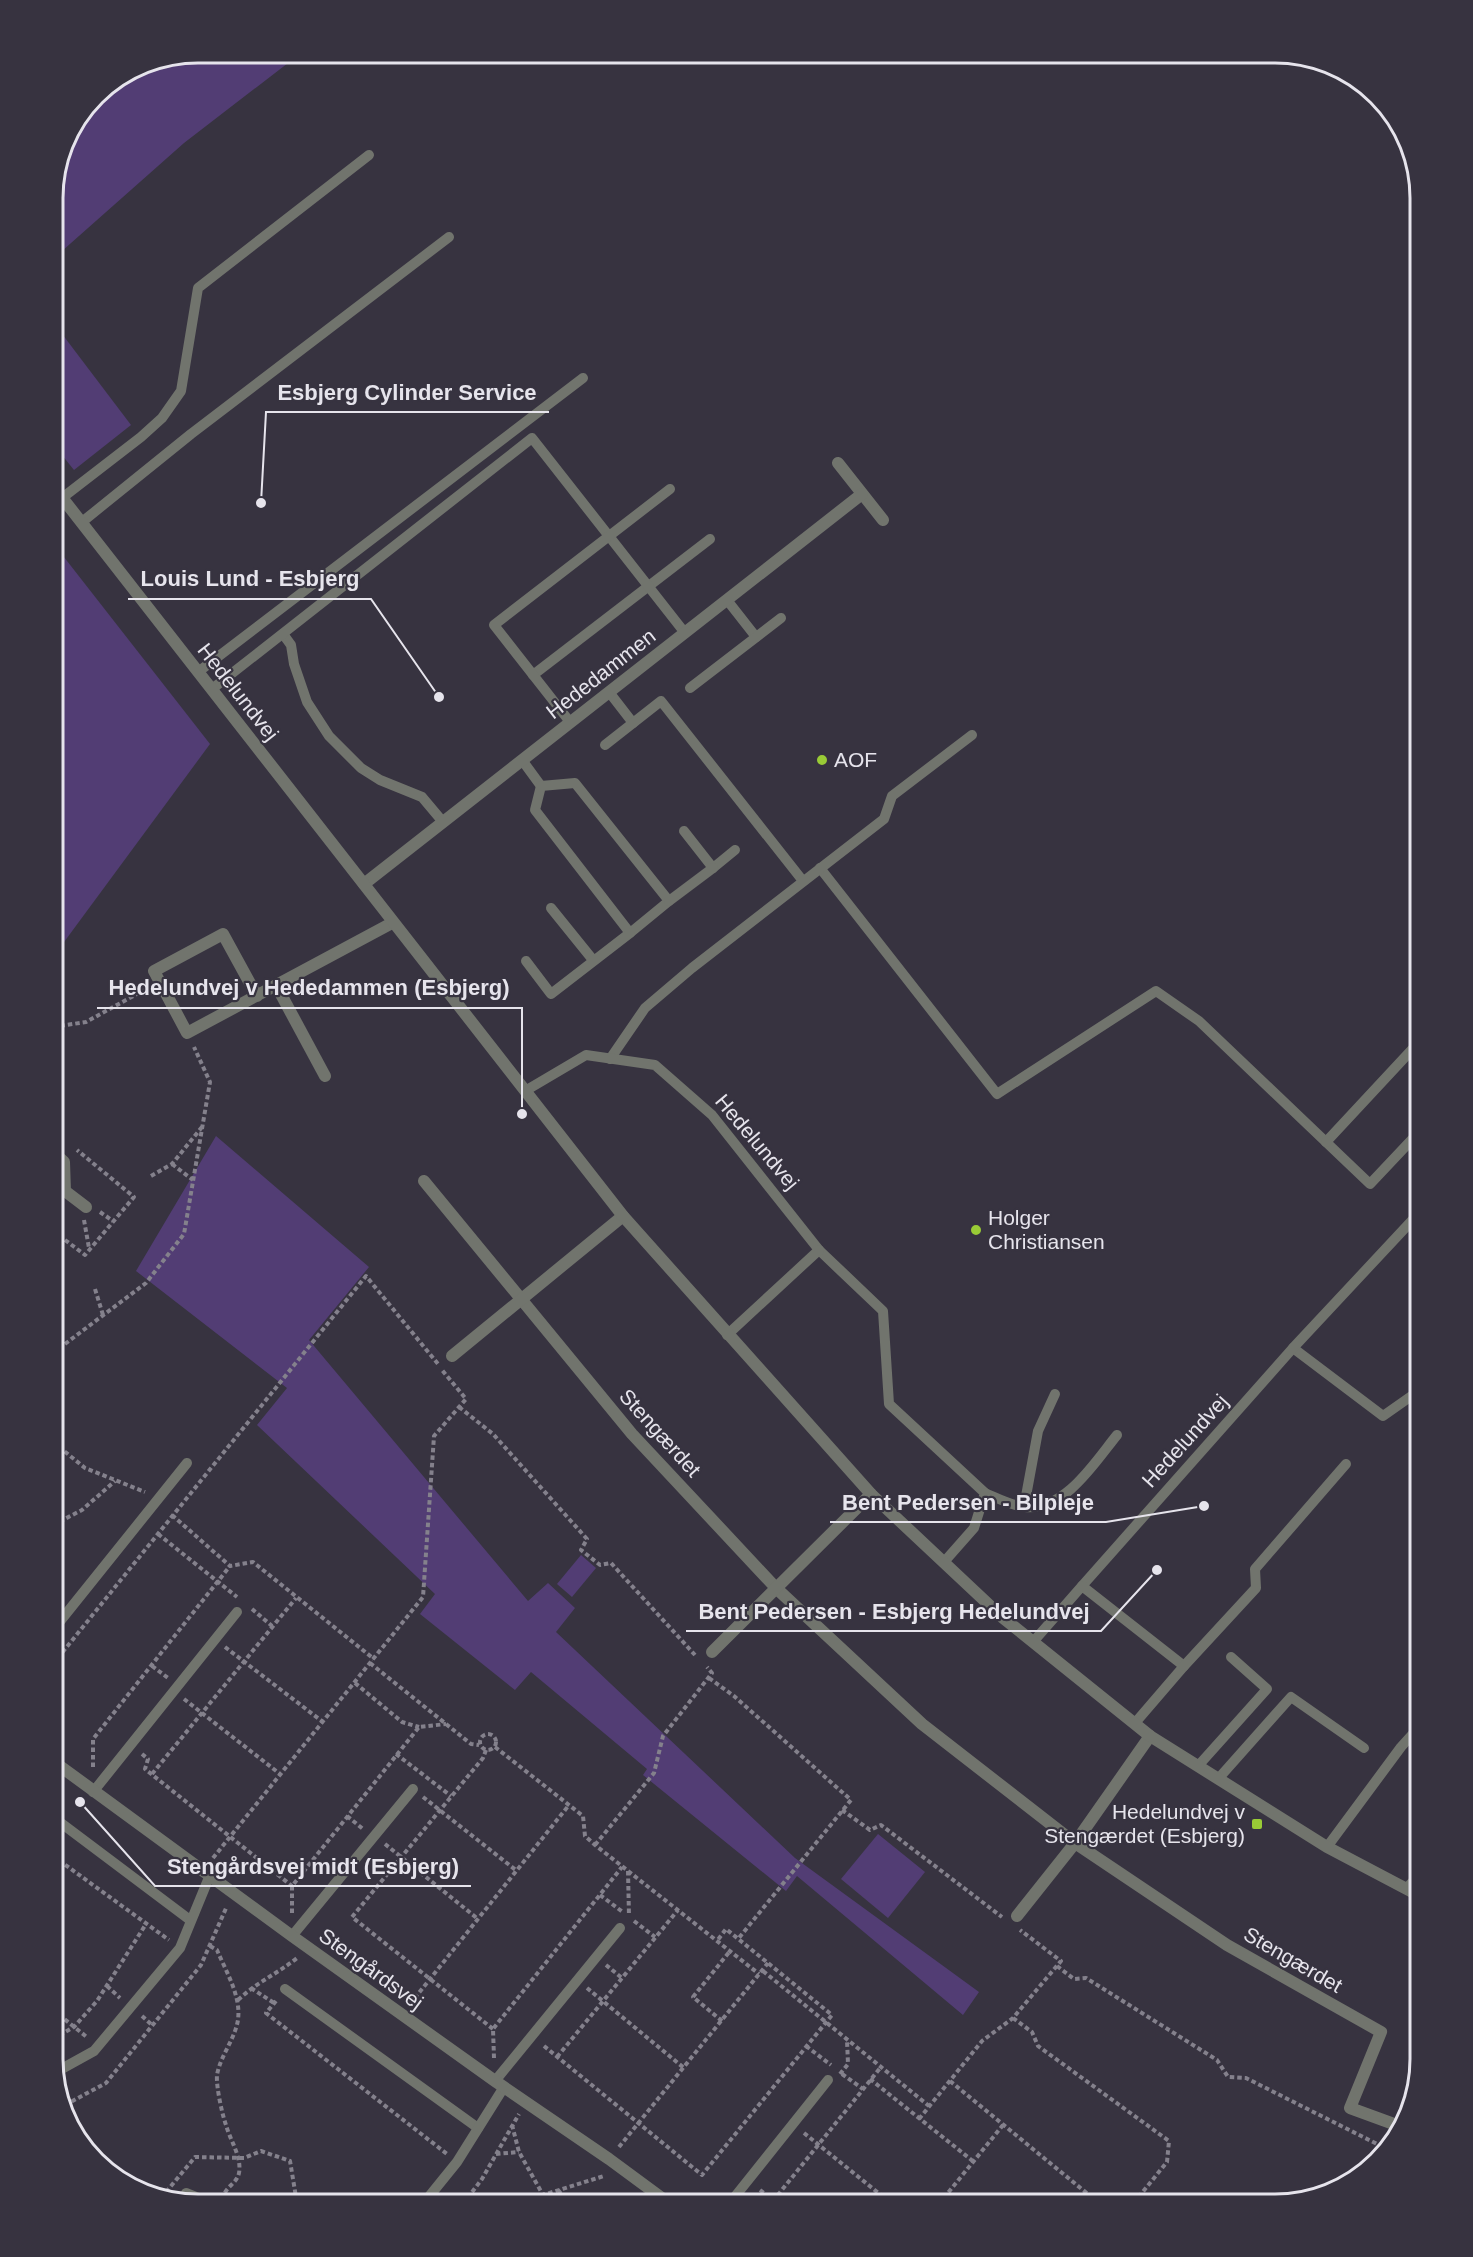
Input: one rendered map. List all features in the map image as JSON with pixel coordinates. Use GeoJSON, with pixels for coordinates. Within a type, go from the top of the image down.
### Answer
{"type":"FeatureCollection","features":[{"type":"Feature","properties":{"kind":"street"},"geometry":{"type":"LineString","coordinates":[[838,463],[883,520]]}},
{"type":"Feature","properties":{"kind":"street","name":"Hededammen"},"geometry":{"type":"LineString","coordinates":[[364,884],[862,494]]}},
{"type":"Feature","properties":{"kind":"street","name":"Hedelundvej"},"geometry":{"type":"LineString","coordinates":[[63,499],[623,1216],[871,1494],[1002,1617],[1150,1736],[1327,1847],[1410,1891]]}},
{"type":"Feature","properties":{"kind":"street"},"geometry":{"type":"LineString","coordinates":[[257,996],[223,934],[154,971],[187,1033],[257,996],[392,923]]}},
{"type":"Feature","properties":{"kind":"street"},"geometry":{"type":"LineString","coordinates":[[276,985],[325,1076]]}},
{"type":"Feature","properties":{"kind":"street"},"geometry":{"type":"LineString","coordinates":[[63,1161],[65,1191],[86,1207]]}},
{"type":"Feature","properties":{"kind":"street","name":"Stengærdet"},"geometry":{"type":"LineString","coordinates":[[424,1181],[632,1434],[776,1588],[922,1724],[1075,1843],[1227,1945],[1380,2032],[1350,2108],[1394,2124]]}},
{"type":"Feature","properties":{"kind":"street"},"geometry":{"type":"LineString","coordinates":[[452,1356],[623,1216]]}},
{"type":"Feature","properties":{"kind":"street"},"geometry":{"type":"LineString","coordinates":[[712,1652],[871,1494]]}},
{"type":"Feature","properties":{"kind":"street"},"geometry":{"type":"LineString","coordinates":[[1014,1920],[1075,1843],[1150,1736]]}},
{"type":"Feature","properties":{"kind":"street","name":"Stengårdsvej"},"geometry":{"type":"LineString","coordinates":[[63,1769],[309,1949],[656,2194]]}},
{"type":"Feature","properties":{"kind":"lane"},"geometry":{"type":"LineString","coordinates":[[63,497],[141,437],[162,418],[181,391],[198,288],[369,154]]}},
{"type":"Feature","properties":{"kind":"lane"},"geometry":{"type":"LineString","coordinates":[[82,522],[191,434],[449,237]]}},
{"type":"Feature","properties":{"kind":"lane"},"geometry":{"type":"LineString","coordinates":[[198,672],[583,378]]}},
{"type":"Feature","properties":{"kind":"lane"},"geometry":{"type":"LineString","coordinates":[[212,690],[532,438],[685,633]]}},
{"type":"Feature","properties":{"kind":"lane"},"geometry":{"type":"LineString","coordinates":[[570,722],[494,625],[670,489]]}},
{"type":"Feature","properties":{"kind":"lane"},"geometry":{"type":"LineString","coordinates":[[533,675],[710,538]]}},
{"type":"Feature","properties":{"kind":"lane"},"geometry":{"type":"LineString","coordinates":[[727,600],[756,637]]}},
{"type":"Feature","properties":{"kind":"lane"},"geometry":{"type":"LineString","coordinates":[[690,688],[781,618]]}},
{"type":"Feature","properties":{"kind":"lane"},"geometry":{"type":"LineString","coordinates":[[283,634],[291,645],[294,664],[307,702],[329,736],[361,768],[391,785],[422,797],[443,822]]}},
{"type":"Feature","properties":{"kind":"lane"},"geometry":{"type":"LineString","coordinates":[[609,692],[633,723]]}},
{"type":"Feature","properties":{"kind":"lane"},"geometry":{"type":"LineString","coordinates":[[605,745],[661,701],[803,881]]}},
{"type":"Feature","properties":{"kind":"lane"},"geometry":{"type":"LineString","coordinates":[[610,1059],[645,1008],[692,968],[884,819],[892,796],[972,735]]}},
{"type":"Feature","properties":{"kind":"lane"},"geometry":{"type":"LineString","coordinates":[[522,760],[541,786]]}},
{"type":"Feature","properties":{"kind":"lane"},"geometry":{"type":"LineString","coordinates":[[541,786],[575,783],[669,901]]}},
{"type":"Feature","properties":{"kind":"lane"},"geometry":{"type":"LineString","coordinates":[[541,786],[535,810],[630,933]]}},
{"type":"Feature","properties":{"kind":"lane"},"geometry":{"type":"LineString","coordinates":[[684,831],[713,867]]}},
{"type":"Feature","properties":{"kind":"lane"},"geometry":{"type":"LineString","coordinates":[[525,961],[551,994],[735,850]]}},
{"type":"Feature","properties":{"kind":"lane"},"geometry":{"type":"LineString","coordinates":[[820,868],[997,1094],[1156,991],[1199,1021],[1370,1184],[1410,1142]]}},
{"type":"Feature","properties":{"kind":"lane"},"geometry":{"type":"LineString","coordinates":[[551,908],[593,960]]}},
{"type":"Feature","properties":{"kind":"lane"},"geometry":{"type":"LineString","coordinates":[[1326,1142],[1410,1052]]}},
{"type":"Feature","properties":{"kind":"lane","name":"Hedelundvej"},"geometry":{"type":"LineString","coordinates":[[525,1091],[586,1056],[655,1065],[712,1114],[819,1250],[883,1311],[889,1404],[985,1493]]}},
{"type":"Feature","properties":{"kind":"lane","name":"Hedelundvej"},"geometry":{"type":"LineString","coordinates":[[1033,1642],[1293,1348],[1410,1223]]}},
{"type":"Feature","properties":{"kind":"lane"},"geometry":{"type":"LineString","coordinates":[[727,1335],[819,1250]]}},
{"type":"Feature","properties":{"kind":"lane"},"geometry":{"type":"LineString","coordinates":[[1293,1348],[1383,1416],[1410,1397]]}},
{"type":"Feature","properties":{"kind":"lane"},"geometry":{"type":"LineString","coordinates":[[1024,1507],[1038,1431],[1055,1394]]}},
{"type":"Feature","properties":{"kind":"lane"},"geometry":{"type":"LineString","coordinates":[[944,1563],[974,1528],[985,1493],[1024,1507],[1042,1506],[1074,1488],[1117,1435]]}},
{"type":"Feature","properties":{"kind":"lane"},"geometry":{"type":"LineString","coordinates":[[63,1616],[187,1463]]}},
{"type":"Feature","properties":{"kind":"lane"},"geometry":{"type":"LineString","coordinates":[[1135,1724],[1184,1665],[1256,1587],[1254,1569],[1346,1464]]}},
{"type":"Feature","properties":{"kind":"lane"},"geometry":{"type":"LineString","coordinates":[[1082,1586],[1184,1665]]}},
{"type":"Feature","properties":{"kind":"lane"},"geometry":{"type":"LineString","coordinates":[[93,1792],[237,1612]]}},
{"type":"Feature","properties":{"kind":"lane"},"geometry":{"type":"LineString","coordinates":[[1198,1766],[1267,1689],[1231,1657]]}},
{"type":"Feature","properties":{"kind":"lane"},"geometry":{"type":"LineString","coordinates":[[1218,1779],[1291,1697],[1364,1748]]}},
{"type":"Feature","properties":{"kind":"lane"},"geometry":{"type":"LineString","coordinates":[[1327,1847],[1410,1737]]}},
{"type":"Feature","properties":{"kind":"lane"},"geometry":{"type":"LineString","coordinates":[[292,1936],[413,1789]]}},
{"type":"Feature","properties":{"kind":"lane"},"geometry":{"type":"LineString","coordinates":[[63,1825],[190,1920]]}},
{"type":"Feature","properties":{"kind":"lane"},"geometry":{"type":"LineString","coordinates":[[63,2068],[94,2051],[180,1948],[206,1873]]}},
{"type":"Feature","properties":{"kind":"lane"},"geometry":{"type":"LineString","coordinates":[[1406,1889],[1410,1885]]}},
{"type":"Feature","properties":{"kind":"lane"},"geometry":{"type":"LineString","coordinates":[[431,2194],[457,2162],[499,2084],[531,2036],[620,1928]]}},
{"type":"Feature","properties":{"kind":"lane"},"geometry":{"type":"LineString","coordinates":[[285,1989],[477,2128]]}},
{"type":"Feature","properties":{"kind":"lane"},"geometry":{"type":"LineString","coordinates":[[737,2194],[828,2080]]}},
{"type":"Feature","properties":{"kind":"path"},"geometry":{"type":"LineString","coordinates":[[63,1025],[86,1022],[159,982]]}},
{"type":"Feature","properties":{"kind":"path"},"geometry":{"type":"LineString","coordinates":[[63,1345],[146,1282],[184,1233],[210,1082],[187,1033]]}},
{"type":"Feature","properties":{"kind":"path"},"geometry":{"type":"LineString","coordinates":[[151,1176],[172,1164],[203,1126]]}},
{"type":"Feature","properties":{"kind":"path"},"geometry":{"type":"LineString","coordinates":[[172,1164],[193,1180]]}},
{"type":"Feature","properties":{"kind":"path"},"geometry":{"type":"LineString","coordinates":[[84,1255],[86,1262]]}},
{"type":"Feature","properties":{"kind":"path"},"geometry":{"type":"LineString","coordinates":[[63,1651],[366,1276],[466,1399],[434,1436],[423,1597],[230,1837],[206,1873]]}},
{"type":"Feature","properties":{"kind":"path"},"geometry":{"type":"LineString","coordinates":[[95,1289],[103,1315]]}},
{"type":"Feature","properties":{"kind":"path"},"geometry":{"type":"LineString","coordinates":[[459,1407],[493,1434],[587,1539],[581,1550],[600,1565],[611,1563],[698,1658]]}},
{"type":"Feature","properties":{"kind":"path"},"geometry":{"type":"LineString","coordinates":[[63,1450],[85,1468],[160,1497]]}},
{"type":"Feature","properties":{"kind":"path"},"geometry":{"type":"LineString","coordinates":[[63,1520],[82,1510],[116,1480]]}},
{"type":"Feature","properties":{"kind":"path"},"geometry":{"type":"LineString","coordinates":[[172,1515],[230,1566]]}},
{"type":"Feature","properties":{"kind":"path"},"geometry":{"type":"LineString","coordinates":[[158,1534],[272,1626]]}},
{"type":"Feature","properties":{"kind":"path"},"geometry":{"type":"LineString","coordinates":[[93,1792],[93,1739],[230,1566],[253,1562],[446,1724],[471,1744],[479,1745],[486,1750]]}},
{"type":"Feature","properties":{"kind":"path"},"geometry":{"type":"LineString","coordinates":[[152,1774],[296,1598]]}},
{"type":"Feature","properties":{"kind":"path"},"geometry":{"type":"LineString","coordinates":[[215,1639],[323,1722]]}},
{"type":"Feature","properties":{"kind":"path"},"geometry":{"type":"LineString","coordinates":[[595,1845],[654,1773],[663,1736],[712,1673],[705,1666]]}},
{"type":"Feature","properties":{"kind":"path"},"geometry":{"type":"LineString","coordinates":[[709,1678],[734,1696],[850,1800],[738,1939]]}},
{"type":"Feature","properties":{"kind":"path"},"geometry":{"type":"LineString","coordinates":[[355,1683],[402,1722],[419,1727],[446,1724]]}},
{"type":"Feature","properties":{"kind":"path"},"geometry":{"type":"LineString","coordinates":[[174,1691],[280,1774]]}},
{"type":"Feature","properties":{"kind":"path"},"geometry":{"type":"LineString","coordinates":[[292,1936],[292,1886],[419,1727]]}},
{"type":"Feature","properties":{"kind":"path"},"geometry":{"type":"LineString","coordinates":[[479,1745],[480,1738],[485,1734],[492,1734],[497,1740],[495,1747]]}},
{"type":"Feature","properties":{"kind":"path"},"geometry":{"type":"LineString","coordinates":[[130,1746],[148,1759],[145,1769],[292,1886]]}},
{"type":"Feature","properties":{"kind":"path"},"geometry":{"type":"LineString","coordinates":[[486,1750],[495,1747]]}},
{"type":"Feature","properties":{"kind":"path"},"geometry":{"type":"LineString","coordinates":[[495,1747],[583,1816],[585,1836],[595,1845],[730,1951],[826,2022],[929,2106]]}},
{"type":"Feature","properties":{"kind":"path"},"geometry":{"type":"LineString","coordinates":[[486,1750],[483,1758],[352,1917],[493,2029],[499,2084]]}},
{"type":"Feature","properties":{"kind":"path"},"geometry":{"type":"LineString","coordinates":[[396,1754],[451,1796]]}},
{"type":"Feature","properties":{"kind":"path"},"geometry":{"type":"LineString","coordinates":[[413,1789],[517,1871]]}},
{"type":"Feature","properties":{"kind":"path"},"geometry":{"type":"LineString","coordinates":[[402,2015],[569,1805]]}},
{"type":"Feature","properties":{"kind":"path"},"geometry":{"type":"LineString","coordinates":[[842,1810],[870,1830],[881,1825],[1014,1920]]}},
{"type":"Feature","properties":{"kind":"path"},"geometry":{"type":"LineString","coordinates":[[374,1836],[478,1919]]}},
{"type":"Feature","properties":{"kind":"path"},"geometry":{"type":"LineString","coordinates":[[63,1864],[201,1965]]}},
{"type":"Feature","properties":{"kind":"path"},"geometry":{"type":"LineString","coordinates":[[493,2029],[622,1867]]}},
{"type":"Feature","properties":{"kind":"path"},"geometry":{"type":"LineString","coordinates":[[620,1928],[629,1917],[628,1871]]}},
{"type":"Feature","properties":{"kind":"path"},"geometry":{"type":"LineString","coordinates":[[70,2102],[106,2083],[201,1965],[233,1893]]}},
{"type":"Feature","properties":{"kind":"path"},"geometry":{"type":"LineString","coordinates":[[557,2057],[678,1910]]}},
{"type":"Feature","properties":{"kind":"path"},"geometry":{"type":"LineString","coordinates":[[63,2033],[74,2027],[98,2001],[146,1924]]}},
{"type":"Feature","properties":{"kind":"path"},"geometry":{"type":"LineString","coordinates":[[531,2036],[702,2175],[832,2015],[726,1929],[717,1941]]}},
{"type":"Feature","properties":{"kind":"path"},"geometry":{"type":"LineString","coordinates":[[920,2119],[982,2041],[1013,2018],[1061,1961],[1019,1929]]}},
{"type":"Feature","properties":{"kind":"path"},"geometry":{"type":"LineString","coordinates":[[210,1946],[217,1950],[238,2000],[237,2027],[224,2053],[217,2076],[225,2123],[238,2158],[239,2171],[236,2181],[225,2194]]}},
{"type":"Feature","properties":{"kind":"path"},"geometry":{"type":"LineString","coordinates":[[238,2000],[251,1988],[278,1973],[309,1949]]}},
{"type":"Feature","properties":{"kind":"path"},"geometry":{"type":"LineString","coordinates":[[722,2021],[693,1997],[730,1951]]}},
{"type":"Feature","properties":{"kind":"path"},"geometry":{"type":"LineString","coordinates":[[609,2159],[768,1963]]}},
{"type":"Feature","properties":{"kind":"path"},"geometry":{"type":"LineString","coordinates":[[1057,1966],[1074,1979],[1086,1978],[1217,2060],[1228,2078],[1246,2078],[1379,2145]]}},
{"type":"Feature","properties":{"kind":"path"},"geometry":{"type":"LineString","coordinates":[[578,1980],[684,2068]]}},
{"type":"Feature","properties":{"kind":"path"},"geometry":{"type":"LineString","coordinates":[[251,1988],[274,2003]]}},
{"type":"Feature","properties":{"kind":"path"},"geometry":{"type":"LineString","coordinates":[[266,2013],[457,2162]]}},
{"type":"Feature","properties":{"kind":"path"},"geometry":{"type":"LineString","coordinates":[[63,2018],[98,2046]]}},
{"type":"Feature","properties":{"kind":"path"},"geometry":{"type":"LineString","coordinates":[[1013,2018],[1032,2032],[1038,2046],[1169,2141],[1167,2162],[1140,2194]]}},
{"type":"Feature","properties":{"kind":"path"},"geometry":{"type":"LineString","coordinates":[[828,2080],[837,2078],[848,2064],[846,2039]]}},
{"type":"Feature","properties":{"kind":"path"},"geometry":{"type":"LineString","coordinates":[[779,2194],[881,2067]]}},
{"type":"Feature","properties":{"kind":"path"},"geometry":{"type":"LineString","coordinates":[[870,2079],[974,2162]]}},
{"type":"Feature","properties":{"kind":"path"},"geometry":{"type":"LineString","coordinates":[[950,2081],[1086,2194]]}},
{"type":"Feature","properties":{"kind":"path"},"geometry":{"type":"LineString","coordinates":[[471,2194],[482,2179],[525,2103]]}},
{"type":"Feature","properties":{"kind":"path"},"geometry":{"type":"LineString","coordinates":[[793,2124],[880,2194]]}},
{"type":"Feature","properties":{"kind":"path"},"geometry":{"type":"LineString","coordinates":[[947,2194],[1003,2125]]}},
{"type":"Feature","properties":{"kind":"path"},"geometry":{"type":"LineString","coordinates":[[512,2126],[519,2152],[543,2194],[624,2170]]}},
{"type":"Feature","properties":{"kind":"path"},"geometry":{"type":"LineString","coordinates":[[168,2190],[195,2157],[244,2158],[261,2151],[290,2161],[296,2194]]}},
{"type":"Feature","properties":{"kind":"path"},"geometry":{"type":"LineString","coordinates":[[496,2154],[519,2152]]}},
{"type":"Feature","properties":{"kind":"path"},"geometry":{"type":"LineString","coordinates":[[748,2180],[765,2194]]}},
{"type":"Feature","properties":{"kind":"path"},"geometry":{"type":"LineString","coordinates":[[558,2190],[561,2194]]}},
{"type":"Feature","properties":{"kind":"shaded area"},"geometry":{"type":"Polygon","coordinates":[[[288,63],[184,143],[63,250],[63,189],[73,146],[96,109],[109,96],[146,73],[180,64],[288,63]]]}},
{"type":"Feature","properties":{"kind":"shaded area"},"geometry":{"type":"Polygon","coordinates":[[[63,335],[131,425],[74,470],[63,456],[63,335]]]}},
{"type":"Feature","properties":{"kind":"shaded area"},"geometry":{"type":"Polygon","coordinates":[[[63,556],[210,744],[63,943],[63,556]]]}},
{"type":"Feature","properties":{"kind":"shaded area"},"geometry":{"type":"Polygon","coordinates":[[[216,1136],[369,1267],[309,1340],[528,1601],[548,1583],[575,1608],[556,1632],[795,1858],[979,1992],[963,2015],[797,1876],[786,1891],[643,1775],[647,1769],[531,1672],[515,1690],[420,1614],[435,1594],[257,1425],[287,1388],[136,1271],[216,1136]]]}},
{"type":"Feature","properties":{"kind":"shaded area"},"geometry":{"type":"Polygon","coordinates":[[[581,1555],[596,1568],[572,1597],[557,1584],[581,1555]]]}},
{"type":"Feature","properties":{"kind":"shaded area"},"geometry":{"type":"Polygon","coordinates":[[[878,1834],[925,1872],[888,1918],[841,1879],[878,1834]]]}},
{"type":"Feature","properties":{"kind":"place","name":"Esbjerg Cylinder Service"},"geometry":{"type":"Point","coordinates":[261,503]}},
{"type":"Feature","properties":{"kind":"place","name":"Louis Lund - Esbjerg"},"geometry":{"type":"Point","coordinates":[439,697]}},
{"type":"Feature","properties":{"kind":"place","name":"AOF"},"geometry":{"type":"Point","coordinates":[822,760]}},
{"type":"Feature","properties":{"kind":"place","name":"Hedelundvej v Hededammen (Esbjerg)"},"geometry":{"type":"Point","coordinates":[522,1114]}},
{"type":"Feature","properties":{"kind":"place","name":"Holger Christiansen"},"geometry":{"type":"Point","coordinates":[976,1230]}},
{"type":"Feature","properties":{"kind":"place","name":"Bent Pedersen - Bilpleje"},"geometry":{"type":"Point","coordinates":[1204,1506]}},
{"type":"Feature","properties":{"kind":"place","name":"Bent Pedersen - Esbjerg Hedelundvej"},"geometry":{"type":"Point","coordinates":[1157,1570]}},
{"type":"Feature","properties":{"kind":"place","name":"Stengårdsvej midt (Esbjerg)"},"geometry":{"type":"Point","coordinates":[80,1802]}},
{"type":"Feature","properties":{"kind":"place","name":"Hedelundvej v Stengærdet (Esbjerg)"},"geometry":{"type":"Point","coordinates":[1257,1824]}}]}
